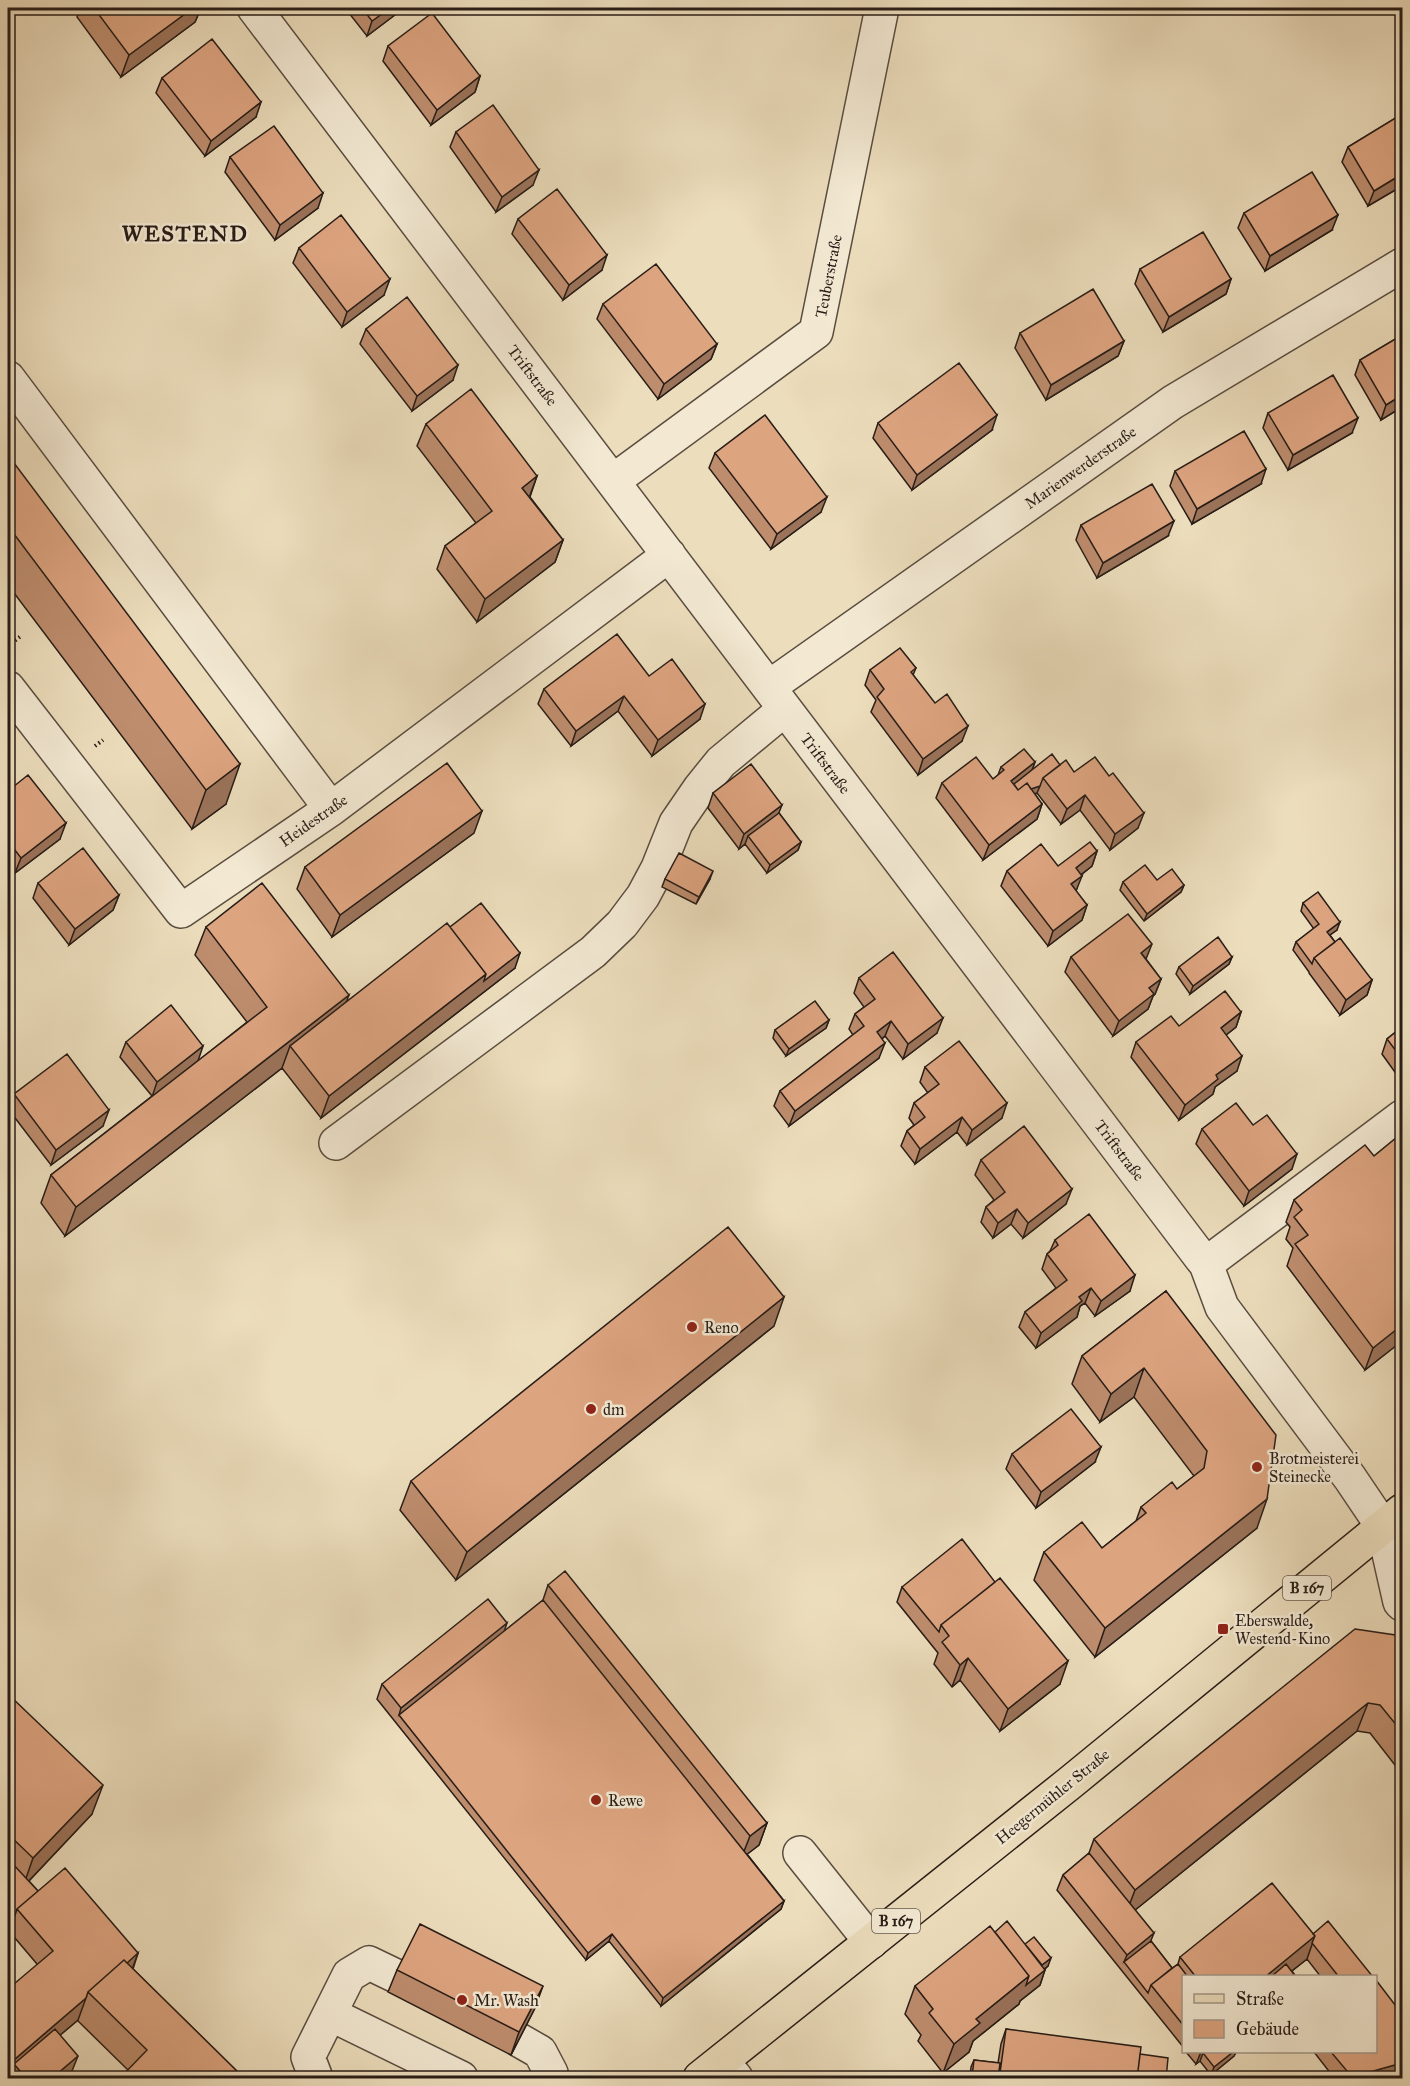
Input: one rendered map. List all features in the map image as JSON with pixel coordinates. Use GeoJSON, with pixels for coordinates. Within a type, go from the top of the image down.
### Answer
{"type":"FeatureCollection","features":[{"type":"Feature","properties":{"kind":"main road","name":"Heegermühler Straße"},"geometry":{"type":"LineString","coordinates":[[719,2073],[871,1941],[1071,1782],[1393,1519]]}},
{"type":"Feature","properties":{"kind":"street","name":"Triftstraße"},"geometry":{"type":"LineString","coordinates":[[254,8],[1206,1264],[1222,1307],[1350,1478],[1393,1519]]}},
{"type":"Feature","properties":{"kind":"street","name":"Teuberstraße"},"geometry":{"type":"LineString","coordinates":[[613,482],[816,332],[882,8]]}},
{"type":"Feature","properties":{"kind":"street","name":"Marienwerderstraße"},"geometry":{"type":"LineString","coordinates":[[336,1143],[593,952],[622,924],[643,896],[658,868],[676,824],[700,788],[777,698],[1173,402],[1402,265]]}},
{"type":"Feature","properties":{"kind":"street"},"geometry":{"type":"LineString","coordinates":[[8,378],[331,809]]}},
{"type":"Feature","properties":{"kind":"street","name":"Heidestraße"},"geometry":{"type":"LineString","coordinates":[[8,688],[181,911],[331,809],[669,555]]}},
{"type":"Feature","properties":{"kind":"street"},"geometry":{"type":"LineString","coordinates":[[1206,1264],[1402,1117]]}},
{"type":"Feature","properties":{"kind":"street"},"geometry":{"type":"LineString","coordinates":[[1393,1519],[1402,1604]]}},
{"type":"Feature","properties":{"kind":"street"},"geometry":{"type":"LineString","coordinates":[[800,1853],[871,1941]]}},
{"type":"Feature","properties":{"kind":"street"},"geometry":{"type":"LineString","coordinates":[[316,2079],[308,2057],[349,1976],[369,1963],[396,1976]]}},
{"type":"Feature","properties":{"kind":"street"},"geometry":{"type":"LineString","coordinates":[[330,2014],[461,2079]]}},
{"type":"Feature","properties":{"kind":"street"},"geometry":{"type":"LineString","coordinates":[[519,2040],[540,2052],[550,2073],[548,2079]]}},
{"type":"Feature","properties":{"kind":"path"},"geometry":{"type":"LineString","coordinates":[[8,646],[21,636]]}},
{"type":"Feature","properties":{"kind":"building"},"geometry":{"type":"Polygon","coordinates":[[[94,8],[193,8],[129,55],[94,8]]]}},
{"type":"Feature","properties":{"kind":"building"},"geometry":{"type":"Polygon","coordinates":[[[362,8],[390,8],[372,21],[362,8]]]}},
{"type":"Feature","properties":{"kind":"building"},"geometry":{"type":"Polygon","coordinates":[[[432,13],[480,76],[437,110],[388,46],[432,13]]]}},
{"type":"Feature","properties":{"kind":"building"},"geometry":{"type":"Polygon","coordinates":[[[212,39],[261,102],[211,141],[162,78],[212,39]]]}},
{"type":"Feature","properties":{"kind":"building"},"geometry":{"type":"Polygon","coordinates":[[[493,105],[539,170],[502,197],[456,132],[493,105]]]}},
{"type":"Feature","properties":{"kind":"building"},"geometry":{"type":"Polygon","coordinates":[[[1402,114],[1402,174],[1374,191],[1348,147],[1402,114]]]}},
{"type":"Feature","properties":{"kind":"building"},"geometry":{"type":"Polygon","coordinates":[[[274,126],[323,193],[280,225],[230,157],[274,126]]]}},
{"type":"Feature","properties":{"kind":"building"},"geometry":{"type":"Polygon","coordinates":[[[1312,172],[1338,215],[1270,256],[1244,213],[1312,172]]]}},
{"type":"Feature","properties":{"kind":"building"},"geometry":{"type":"Polygon","coordinates":[[[557,189],[607,255],[569,285],[518,219],[557,189]]]}},
{"type":"Feature","properties":{"kind":"building"},"geometry":{"type":"Polygon","coordinates":[[[341,215],[390,279],[347,312],[299,248],[341,215]]]}},
{"type":"Feature","properties":{"kind":"building"},"geometry":{"type":"Polygon","coordinates":[[[1203,232],[1231,279],[1169,317],[1140,269],[1203,232]]]}},
{"type":"Feature","properties":{"kind":"building"},"geometry":{"type":"Polygon","coordinates":[[[656,264],[717,344],[664,384],[603,304],[656,264]]]}},
{"type":"Feature","properties":{"kind":"building"},"geometry":{"type":"Polygon","coordinates":[[[1093,289],[1124,341],[1051,385],[1020,333],[1093,289]]]}},
{"type":"Feature","properties":{"kind":"building"},"geometry":{"type":"Polygon","coordinates":[[[407,297],[458,365],[417,396],[366,329],[407,297]]]}},
{"type":"Feature","properties":{"kind":"building"},"geometry":{"type":"Polygon","coordinates":[[[1402,335],[1402,395],[1386,405],[1360,360],[1402,335]]]}},
{"type":"Feature","properties":{"kind":"building"},"geometry":{"type":"Polygon","coordinates":[[[959,363],[997,415],[917,475],[878,423],[959,363]]]}},
{"type":"Feature","properties":{"kind":"building"},"geometry":{"type":"Polygon","coordinates":[[[1333,375],[1358,418],[1293,455],[1268,413],[1333,375]]]}},
{"type":"Feature","properties":{"kind":"building"},"geometry":{"type":"Polygon","coordinates":[[[471,389],[537,476],[522,488],[563,540],[485,599],[445,546],[492,511],[426,424],[471,389]]]}},
{"type":"Feature","properties":{"kind":"building"},"geometry":{"type":"Polygon","coordinates":[[[765,415],[827,497],[777,534],[715,453],[765,415]]]}},
{"type":"Feature","properties":{"kind":"building"},"geometry":{"type":"Polygon","coordinates":[[[1244,431],[1266,469],[1197,509],[1175,471],[1244,431]]]}},
{"type":"Feature","properties":{"kind":"building"},"geometry":{"type":"Polygon","coordinates":[[[8,455],[240,764],[206,790],[8,526],[8,455]]]}},
{"type":"Feature","properties":{"kind":"building"},"geometry":{"type":"Polygon","coordinates":[[[1152,484],[1174,521],[1103,563],[1081,525],[1152,484]]]}},
{"type":"Feature","properties":{"kind":"building"},"geometry":{"type":"Polygon","coordinates":[[[617,634],[649,676],[672,659],[705,704],[658,740],[624,696],[576,731],[544,689],[617,634]]]}},
{"type":"Feature","properties":{"kind":"building"},"geometry":{"type":"Polygon","coordinates":[[[900,648],[916,668],[911,672],[935,703],[947,694],[968,726],[923,759],[877,697],[884,689],[870,670],[900,648]]]}},
{"type":"Feature","properties":{"kind":"building"},"geometry":{"type":"Polygon","coordinates":[[[1024,749],[1035,762],[1011,781],[1018,790],[1027,783],[1042,804],[989,845],[942,783],[976,757],[993,779],[1004,770],[1001,767],[1024,749]]]}},
{"type":"Feature","properties":{"kind":"building"},"geometry":{"type":"Polygon","coordinates":[[[1052,754],[1060,765],[1043,778],[1040,786],[1031,789],[1027,783],[1018,790],[1014,784],[1052,754]]]}},
{"type":"Feature","properties":{"kind":"building"},"geometry":{"type":"Polygon","coordinates":[[[1095,757],[1109,776],[1113,773],[1144,813],[1115,834],[1085,795],[1067,809],[1043,778],[1066,760],[1074,772],[1095,757]]]}},
{"type":"Feature","properties":{"kind":"building"},"geometry":{"type":"Polygon","coordinates":[[[447,763],[482,811],[340,915],[305,867],[447,763]]]}},
{"type":"Feature","properties":{"kind":"building"},"geometry":{"type":"Polygon","coordinates":[[[751,764],[782,805],[744,834],[713,793],[751,764]]]}},
{"type":"Feature","properties":{"kind":"building"},"geometry":{"type":"Polygon","coordinates":[[[28,775],[66,823],[21,858],[8,841],[8,791],[28,775]]]}},
{"type":"Feature","properties":{"kind":"building"},"geometry":{"type":"Polygon","coordinates":[[[779,813],[801,842],[770,865],[748,836],[779,813]]]}},
{"type":"Feature","properties":{"kind":"building"},"geometry":{"type":"Polygon","coordinates":[[[1090,842],[1097,851],[1076,868],[1082,876],[1071,884],[1087,905],[1053,931],[1007,871],[1041,844],[1058,866],[1090,842]]]}},
{"type":"Feature","properties":{"kind":"building"},"geometry":{"type":"Polygon","coordinates":[[[83,848],[119,895],[75,929],[38,883],[83,848]]]}},
{"type":"Feature","properties":{"kind":"building"},"geometry":{"type":"Polygon","coordinates":[[[679,853],[713,871],[699,897],[665,879],[679,853]]]}},
{"type":"Feature","properties":{"kind":"building"},"geometry":{"type":"Polygon","coordinates":[[[1145,865],[1157,880],[1172,869],[1184,885],[1147,914],[1123,882],[1145,865]]]}},
{"type":"Feature","properties":{"kind":"building"},"geometry":{"type":"Polygon","coordinates":[[[262,883],[349,995],[76,1207],[51,1175],[267,1007],[206,927],[262,883]]]}},
{"type":"Feature","properties":{"kind":"building"},"geometry":{"type":"Polygon","coordinates":[[[1318,892],[1340,922],[1327,932],[1335,942],[1314,958],[1312,964],[1296,942],[1319,924],[1303,903],[1318,892]]]}},
{"type":"Feature","properties":{"kind":"building"},"geometry":{"type":"Polygon","coordinates":[[[481,903],[520,953],[484,981],[486,974],[450,927],[481,903]]]}},
{"type":"Feature","properties":{"kind":"building"},"geometry":{"type":"Polygon","coordinates":[[[1128,914],[1152,944],[1141,953],[1161,979],[1149,988],[1154,994],[1119,1021],[1071,957],[1128,914]]]}},
{"type":"Feature","properties":{"kind":"building"},"geometry":{"type":"Polygon","coordinates":[[[447,923],[486,974],[329,1096],[290,1046],[447,923]]]}},
{"type":"Feature","properties":{"kind":"building"},"geometry":{"type":"Polygon","coordinates":[[[1218,937],[1232,957],[1193,986],[1179,967],[1218,937]]]}},
{"type":"Feature","properties":{"kind":"building"},"geometry":{"type":"Polygon","coordinates":[[[1340,938],[1372,980],[1346,1000],[1314,958],[1340,938]]]}},
{"type":"Feature","properties":{"kind":"building"},"geometry":{"type":"Polygon","coordinates":[[[893,952],[943,1018],[908,1044],[891,1021],[877,1032],[885,1043],[795,1111],[780,1091],[864,1026],[855,1014],[875,999],[859,978],[893,952]]]}},
{"type":"Feature","properties":{"kind":"building"},"geometry":{"type":"Polygon","coordinates":[[[1225,991],[1241,1012],[1221,1028],[1242,1056],[1216,1075],[1218,1079],[1185,1105],[1136,1042],[1171,1016],[1179,1026],[1225,991]]]}},
{"type":"Feature","properties":{"kind":"building"},"geometry":{"type":"Polygon","coordinates":[[[815,1001],[829,1020],[789,1049],[775,1030],[815,1001]]]}},
{"type":"Feature","properties":{"kind":"building"},"geometry":{"type":"Polygon","coordinates":[[[171,1005],[203,1046],[157,1082],[126,1042],[171,1005]]]}},
{"type":"Feature","properties":{"kind":"building"},"geometry":{"type":"Polygon","coordinates":[[[1402,1027],[1402,1059],[1387,1039],[1402,1027]]]}},
{"type":"Feature","properties":{"kind":"building"},"geometry":{"type":"Polygon","coordinates":[[[959,1041],[1007,1103],[972,1130],[962,1117],[920,1149],[907,1131],[925,1117],[914,1103],[939,1084],[925,1067],[959,1041]]]}},
{"type":"Feature","properties":{"kind":"building"},"geometry":{"type":"Polygon","coordinates":[[[67,1054],[109,1110],[56,1150],[14,1094],[67,1054]]]}},
{"type":"Feature","properties":{"kind":"building"},"geometry":{"type":"Polygon","coordinates":[[[1236,1103],[1253,1125],[1267,1115],[1297,1154],[1249,1191],[1202,1129],[1236,1103]]]}},
{"type":"Feature","properties":{"kind":"building"},"geometry":{"type":"Polygon","coordinates":[[[1024,1126],[1072,1189],[1028,1223],[1017,1209],[998,1223],[986,1207],[1005,1192],[981,1160],[1024,1126]]]}},
{"type":"Feature","properties":{"kind":"building"},"geometry":{"type":"Polygon","coordinates":[[[1402,1133],[1402,1325],[1373,1348],[1295,1244],[1308,1235],[1294,1217],[1302,1210],[1294,1200],[1365,1145],[1374,1156],[1402,1133]]]}},
{"type":"Feature","properties":{"kind":"building"},"geometry":{"type":"Polygon","coordinates":[[[1089,1214],[1135,1275],[1101,1301],[1091,1288],[1079,1297],[1082,1301],[1041,1333],[1025,1312],[1067,1280],[1047,1254],[1058,1245],[1055,1240],[1089,1214]]]}},
{"type":"Feature","properties":{"kind":"building"},"geometry":{"type":"Polygon","coordinates":[[[728,1227],[784,1297],[467,1552],[411,1481],[728,1227]]]}},
{"type":"Feature","properties":{"kind":"building"},"geometry":{"type":"Polygon","coordinates":[[[1166,1291],[1276,1435],[1267,1499],[1105,1628],[1044,1552],[1082,1522],[1102,1548],[1146,1513],[1141,1507],[1172,1482],[1177,1489],[1204,1468],[1207,1451],[1144,1368],[1111,1394],[1082,1356],[1166,1291]]]}},
{"type":"Feature","properties":{"kind":"building"},"geometry":{"type":"Polygon","coordinates":[[[1071,1409],[1101,1447],[1041,1492],[1012,1454],[1071,1409]]]}},
{"type":"Feature","properties":{"kind":"building"},"geometry":{"type":"Polygon","coordinates":[[[962,1539],[995,1582],[941,1625],[939,1632],[902,1587],[962,1539]]]}},
{"type":"Feature","properties":{"kind":"building"},"geometry":{"type":"Polygon","coordinates":[[[565,1571],[767,1823],[750,1836],[548,1585],[565,1571]]]}},
{"type":"Feature","properties":{"kind":"building"},"geometry":{"type":"Polygon","coordinates":[[[1000,1578],[1068,1661],[1008,1709],[968,1658],[960,1665],[942,1642],[949,1636],[941,1625],[1000,1578]]]}},
{"type":"Feature","properties":{"kind":"building"},"geometry":{"type":"Polygon","coordinates":[[[488,1599],[507,1623],[401,1708],[382,1684],[488,1599]]]}},
{"type":"Feature","properties":{"kind":"building"},"geometry":{"type":"Polygon","coordinates":[[[543,1600],[784,1901],[663,1998],[612,1934],[588,1953],[399,1715],[543,1600]]]}},
{"type":"Feature","properties":{"kind":"building"},"geometry":{"type":"Polygon","coordinates":[[[1355,1629],[1402,1636],[1402,1732],[1380,1705],[1368,1703],[1135,1890],[1094,1839],[1355,1629]]]}},
{"type":"Feature","properties":{"kind":"building"},"geometry":{"type":"Polygon","coordinates":[[[8,1694],[103,1785],[33,1858],[8,1834],[8,1694]]]}},
{"type":"Feature","properties":{"kind":"building"},"geometry":{"type":"Polygon","coordinates":[[[1089,1853],[1154,1933],[1127,1955],[1063,1875],[1089,1853]]]}},
{"type":"Feature","properties":{"kind":"building"},"geometry":{"type":"Polygon","coordinates":[[[11,1862],[38,1891],[17,1909],[15,1915],[8,1921],[8,1866],[11,1862]]]}},
{"type":"Feature","properties":{"kind":"building"},"geometry":{"type":"Polygon","coordinates":[[[65,1868],[138,1953],[127,1963],[124,1960],[88,1992],[86,1998],[8,2065],[8,1989],[53,1951],[17,1909],[65,1868]]]}},
{"type":"Feature","properties":{"kind":"building"},"geometry":{"type":"Polygon","coordinates":[[[1272,1883],[1315,1936],[1267,1975],[1194,1975],[1180,1957],[1272,1883]]]}},
{"type":"Feature","properties":{"kind":"building"},"geometry":{"type":"Polygon","coordinates":[[[1007,1921],[1045,1970],[1026,1985],[1029,1976],[995,1932],[1007,1921]]]}},
{"type":"Feature","properties":{"kind":"building"},"geometry":{"type":"Polygon","coordinates":[[[1328,1921],[1371,1975],[1337,1975],[1312,1943],[1315,1936],[1313,1934],[1328,1921]]]}},
{"type":"Feature","properties":{"kind":"building"},"geometry":{"type":"Polygon","coordinates":[[[420,1924],[543,1986],[519,2032],[397,1970],[420,1924]]]}},
{"type":"Feature","properties":{"kind":"building"},"geometry":{"type":"Polygon","coordinates":[[[990,1926],[1029,1976],[976,2019],[980,2023],[954,2044],[929,2013],[933,2009],[915,1986],[990,1926]]]}},
{"type":"Feature","properties":{"kind":"building"},"geometry":{"type":"Polygon","coordinates":[[[1034,1937],[1051,1958],[1042,1965],[1025,1944],[1034,1937]]]}},
{"type":"Feature","properties":{"kind":"building"},"geometry":{"type":"Polygon","coordinates":[[[1151,1941],[1172,1968],[1151,1985],[1148,1993],[1124,1962],[1151,1941]]]}},
{"type":"Feature","properties":{"kind":"building"},"geometry":{"type":"Polygon","coordinates":[[[124,1960],[245,2079],[119,2079],[147,2050],[88,1992],[124,1960]]]}},
{"type":"Feature","properties":{"kind":"building"},"geometry":{"type":"Polygon","coordinates":[[[1178,1964],[1186,1975],[1182,1975],[1182,2024],[1151,1985],[1178,1964]]]}},
{"type":"Feature","properties":{"kind":"building"},"geometry":{"type":"Polygon","coordinates":[[[1286,1964],[1294,1975],[1273,1975],[1286,1964]]]}},
{"type":"Feature","properties":{"kind":"building"},"geometry":{"type":"Polygon","coordinates":[[[1377,1981],[1402,2014],[1402,2063],[1352,2077],[1332,2053],[1377,2053],[1377,1981]]]}},
{"type":"Feature","properties":{"kind":"building"},"geometry":{"type":"Polygon","coordinates":[[[55,2029],[78,2056],[51,2079],[27,2079],[14,2064],[55,2029]]]}},
{"type":"Feature","properties":{"kind":"building"},"geometry":{"type":"Polygon","coordinates":[[[1006,2029],[1141,2047],[1137,2079],[1042,2079],[1000,2073],[1006,2029]]]}},
{"type":"Feature","properties":{"kind":"building"},"geometry":{"type":"Polygon","coordinates":[[[1203,2053],[1232,2053],[1214,2067],[1203,2053]]]}},
{"type":"Feature","properties":{"kind":"building"},"geometry":{"type":"Polygon","coordinates":[[[1140,2054],[1168,2058],[1166,2079],[1137,2079],[1140,2054]]]}},
{"type":"Feature","properties":{"kind":"building"},"geometry":{"type":"Polygon","coordinates":[[[974,2060],[1000,2063],[998,2079],[972,2077],[974,2060]]]}},
{"type":"Feature","properties":{"kind":"place","name":"Reno"},"geometry":{"type":"Point","coordinates":[692,1327]}},
{"type":"Feature","properties":{"kind":"place","name":"dm"},"geometry":{"type":"Point","coordinates":[591,1409]}},
{"type":"Feature","properties":{"kind":"place","name":"Brotmeisterei Steinecke"},"geometry":{"type":"Point","coordinates":[1257,1467]}},
{"type":"Feature","properties":{"kind":"place","name":"Eberswalde, Westend-Kino"},"geometry":{"type":"Point","coordinates":[1223,1629]}},
{"type":"Feature","properties":{"kind":"place","name":"Rewe"},"geometry":{"type":"Point","coordinates":[596,1800]}},
{"type":"Feature","properties":{"kind":"place","name":"Mr. Wash"},"geometry":{"type":"Point","coordinates":[462,2000]}},
{"type":"Feature","properties":{"kind":"district","name":"WESTEND"},"geometry":{"type":"Point","coordinates":[185,233]}}]}
